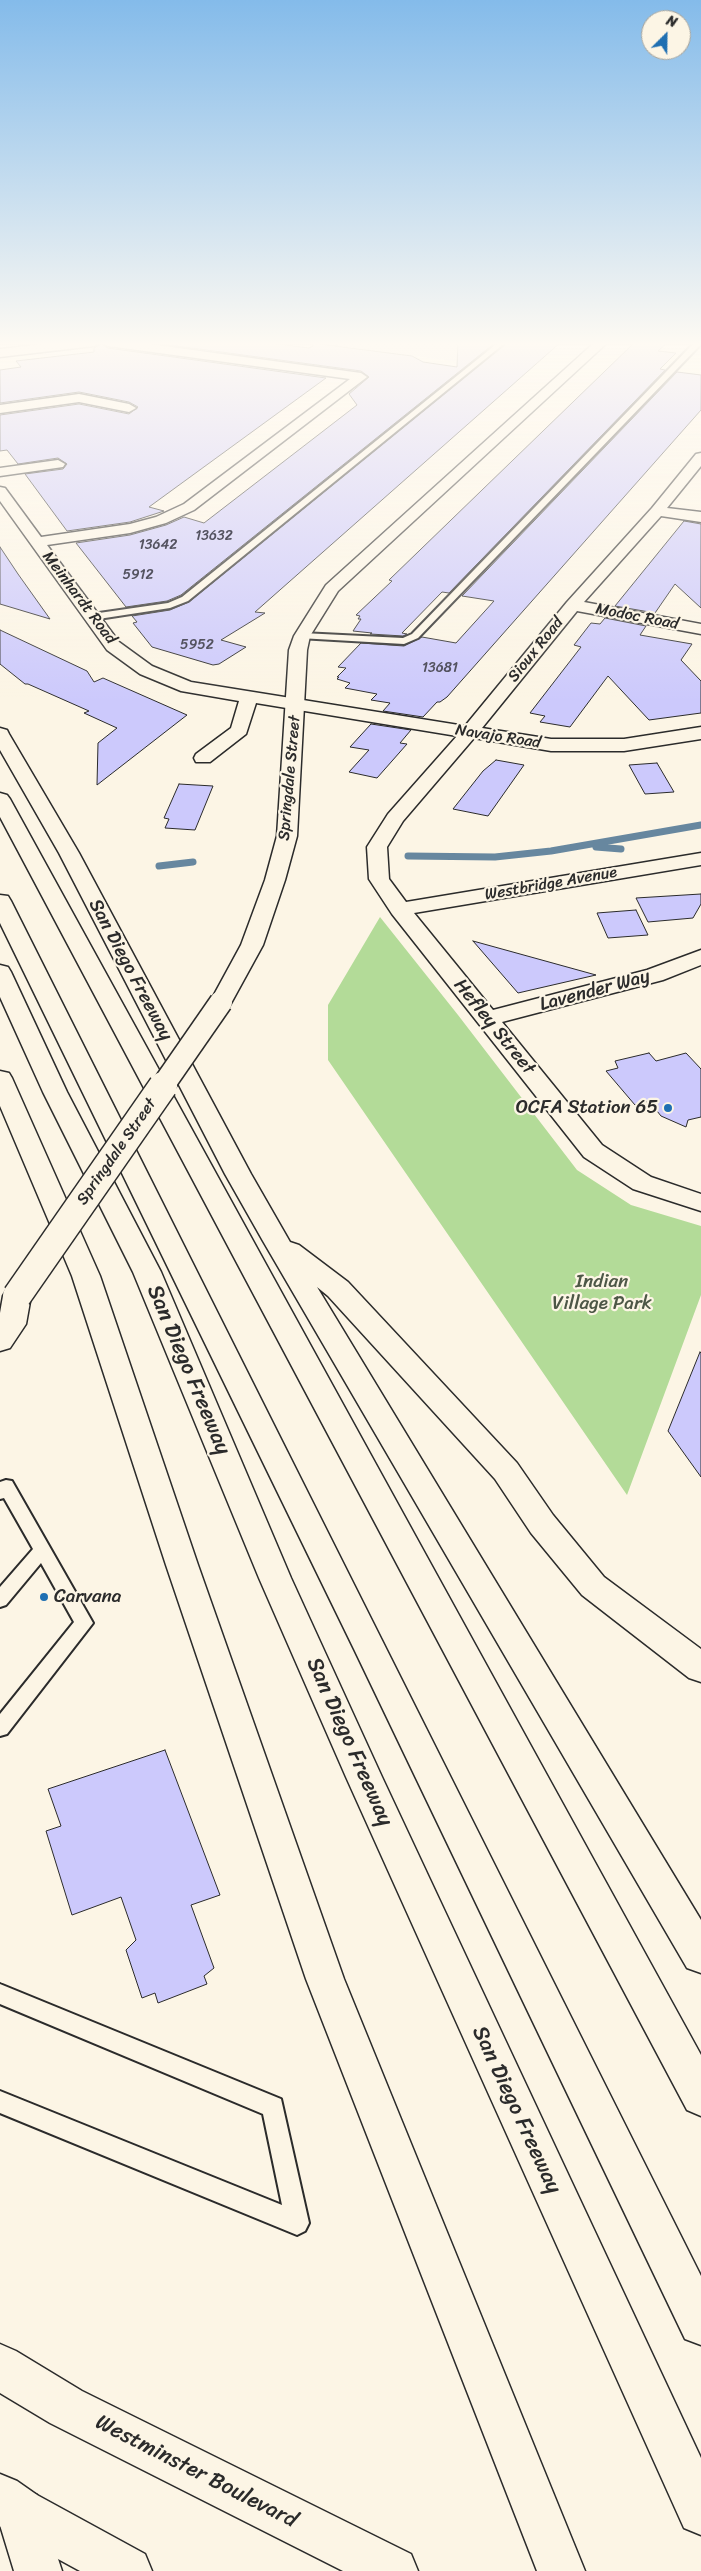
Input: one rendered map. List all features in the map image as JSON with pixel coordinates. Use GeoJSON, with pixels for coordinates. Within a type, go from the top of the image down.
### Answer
{"type":"FeatureCollection","features":[{"type":"Feature","properties":{"kind":"main road"},"geometry":{"type":"LineString","coordinates":[[37,542],[130,528],[162,520],[189,508],[249,462]]}},
{"type":"Feature","properties":{"kind":"main road","name":"Springdale Street"},"geometry":{"type":"LineString","coordinates":[[0,1341],[12,1324],[9,1300],[220,1002],[252,945],[276,880],[287,836],[298,650],[302,636],[332,588],[470,462]]}},
{"type":"Feature","properties":{"kind":"main road","name":"Sioux Road"},"geometry":{"type":"LineString","coordinates":[[377,847],[395,818],[468,734],[573,605],[658,511],[696,462]]}},
{"type":"Feature","properties":{"kind":"main road"},"geometry":{"type":"LineString","coordinates":[[0,472],[58,464]]}},
{"type":"Feature","properties":{"kind":"main road","name":"Meinhardt Road"},"geometry":{"type":"LineString","coordinates":[[0,491],[113,646],[146,670],[187,687],[249,698],[296,703]]}},
{"type":"Feature","properties":{"kind":"main road"},"geometry":{"type":"LineString","coordinates":[[658,511],[701,517]]}},
{"type":"Feature","properties":{"kind":"main road","name":"Modoc Road"},"geometry":{"type":"LineString","coordinates":[[573,605],[701,629]]}},
{"type":"Feature","properties":{"kind":"main road"},"geometry":{"type":"LineString","coordinates":[[203,758],[239,730],[249,698]]}},
{"type":"Feature","properties":{"kind":"main road","name":"Navajo Road"},"geometry":{"type":"LineString","coordinates":[[296,703],[468,734],[560,746],[624,745],[701,734]]}},
{"type":"Feature","properties":{"kind":"main road","name":"San Diego Freeway"},"geometry":{"type":"LineString","coordinates":[[0,734],[69,853],[238,1174],[276,1241],[701,1955]]}},
{"type":"Feature","properties":{"kind":"main road"},"geometry":{"type":"LineString","coordinates":[[0,799],[701,2096]]}},
{"type":"Feature","properties":{"kind":"main road","name":"Hefley Street"},"geometry":{"type":"LineString","coordinates":[[377,847],[379,879],[400,909],[593,1152],[642,1183],[701,1203]]}},
{"type":"Feature","properties":{"kind":"main road","name":"Westbridge Avenue"},"geometry":{"type":"LineString","coordinates":[[400,909],[701,858]]}},
{"type":"Feature","properties":{"kind":"main road"},"geometry":{"type":"LineString","coordinates":[[0,901],[375,1658],[701,2323]]}},
{"type":"Feature","properties":{"kind":"main road","name":"Lavender Way"},"geometry":{"type":"LineString","coordinates":[[487,1019],[655,975],[701,957]]}},
{"type":"Feature","properties":{"kind":"main road","name":"San Diego Freeway"},"geometry":{"type":"LineString","coordinates":[[0,972],[55,1092],[147,1272],[275,1578],[360,1768],[701,2511]]}},
{"type":"Feature","properties":{"kind":"main road"},"geometry":{"type":"LineString","coordinates":[[0,1078],[86,1276],[182,1565],[325,1979],[561,2571]]}},
{"type":"Feature","properties":{"kind":"main road"},"geometry":{"type":"LineString","coordinates":[[276,1241],[338,1289],[506,1471],[542,1524],[593,1586],[701,1668]]}},
{"type":"Feature","properties":{"kind":"main road","name":"Westminster Boulevard"},"geometry":{"type":"LineString","coordinates":[[0,2367],[66,2407],[394,2571]]}},
{"type":"Feature","properties":{"kind":"main road"},"geometry":{"type":"LineString","coordinates":[[10,2505],[38,2571]]}},
{"type":"Feature","properties":{"kind":"main road"},"geometry":{"type":"LineString","coordinates":[[10,2505],[128,2571]]}},
{"type":"Feature","properties":{"kind":"lane"},"geometry":{"type":"LineString","coordinates":[[92,617],[170,605],[185,599],[355,462]]}},
{"type":"Feature","properties":{"kind":"lane"},"geometry":{"type":"LineString","coordinates":[[302,636],[404,641],[415,636],[583,462]]}},
{"type":"Feature","properties":{"kind":"lane"},"geometry":{"type":"LineString","coordinates":[[0,1493],[6,1486],[84,1623],[0,1728]]}},
{"type":"Feature","properties":{"kind":"lane"},"geometry":{"type":"LineString","coordinates":[[0,1600],[42,1550]]}},
{"type":"Feature","properties":{"kind":"lane"},"geometry":{"type":"LineString","coordinates":[[0,1994],[273,2108],[297,2223],[0,2102]]}},
{"type":"Feature","properties":{"kind":"green space","name":"Indian Village Park"},"geometry":{"type":"Polygon","coordinates":[[[380,917],[577,1170],[631,1205],[701,1226],[701,1295],[627,1495],[328,1060],[328,1005],[380,917]]]}},
{"type":"Feature","properties":{"kind":"building"},"geometry":{"type":"Polygon","coordinates":[[[64,462],[211,462],[149,507],[164,511],[130,522],[67,531],[25,474],[63,469],[67,464],[64,462]]]}},
{"type":"Feature","properties":{"kind":"building"},"geometry":{"type":"Polygon","coordinates":[[[283,462],[347,462],[181,595],[167,601],[126,607],[76,543],[130,535],[166,525],[184,517],[204,523],[283,462]]]}},
{"type":"Feature","properties":{"kind":"building"},"geometry":{"type":"Polygon","coordinates":[[[361,462],[425,462],[255,612],[265,613],[221,640],[246,647],[219,664],[213,665],[152,647],[133,623],[137,622],[132,616],[170,610],[189,602],[361,462]]]}},
{"type":"Feature","properties":{"kind":"building"},"geometry":{"type":"Polygon","coordinates":[[[511,462],[576,462],[449,593],[442,592],[402,633],[407,634],[403,636],[353,631],[361,619],[358,619],[360,616],[356,615],[392,581],[389,580],[511,462]]]}},
{"type":"Feature","properties":{"kind":"building"},"geometry":{"type":"Polygon","coordinates":[[[591,462],[655,462],[447,697],[437,702],[423,717],[383,711],[390,703],[371,700],[377,694],[345,688],[350,683],[337,679],[346,668],[338,667],[361,643],[404,646],[422,637],[456,643],[494,601],[462,596],[591,462]]]}},
{"type":"Feature","properties":{"kind":"building"},"geometry":{"type":"Polygon","coordinates":[[[684,521],[701,524],[701,608],[675,584],[655,613],[615,606],[684,521]]]}},
{"type":"Feature","properties":{"kind":"building"},"geometry":{"type":"Polygon","coordinates":[[[0,547],[18,574],[50,619],[0,604],[0,547]]]}},
{"type":"Feature","properties":{"kind":"building"},"geometry":{"type":"Polygon","coordinates":[[[605,618],[646,626],[640,635],[692,644],[681,660],[701,681],[701,713],[649,720],[608,676],[570,727],[540,722],[545,716],[530,713],[581,647],[574,645],[591,623],[600,624],[605,618]]]}},
{"type":"Feature","properties":{"kind":"building"},"geometry":{"type":"Polygon","coordinates":[[[0,630],[87,671],[94,682],[103,678],[187,715],[97,785],[98,743],[117,728],[84,713],[89,711],[25,684],[0,664],[0,630]]]}},
{"type":"Feature","properties":{"kind":"building"},"geometry":{"type":"Polygon","coordinates":[[[371,724],[411,730],[400,743],[407,744],[377,778],[349,772],[369,750],[350,747],[371,724]]]}},
{"type":"Feature","properties":{"kind":"building"},"geometry":{"type":"Polygon","coordinates":[[[496,760],[524,765],[488,816],[453,809],[483,771],[496,760]]]}},
{"type":"Feature","properties":{"kind":"building"},"geometry":{"type":"Polygon","coordinates":[[[657,763],[674,792],[645,794],[629,765],[657,763]]]}},
{"type":"Feature","properties":{"kind":"building"},"geometry":{"type":"Polygon","coordinates":[[[179,784],[213,786],[195,830],[165,828],[169,819],[164,818],[179,784]]]}},
{"type":"Feature","properties":{"kind":"building"},"geometry":{"type":"Polygon","coordinates":[[[701,894],[701,904],[693,918],[648,922],[636,898],[701,894]]]}},
{"type":"Feature","properties":{"kind":"building"},"geometry":{"type":"Polygon","coordinates":[[[636,910],[648,935],[608,938],[597,913],[636,910]]]}},
{"type":"Feature","properties":{"kind":"building"},"geometry":{"type":"Polygon","coordinates":[[[473,941],[596,975],[518,993],[473,941]]]}},
{"type":"Feature","properties":{"kind":"building"},"geometry":{"type":"Polygon","coordinates":[[[649,1053],[656,1061],[686,1053],[701,1069],[701,1117],[688,1120],[686,1127],[661,1116],[649,1101],[635,1105],[606,1071],[618,1068],[615,1061],[649,1053]]]}},
{"type":"Feature","properties":{"kind":"building"},"geometry":{"type":"Polygon","coordinates":[[[701,1353],[701,1477],[668,1431],[701,1353]]]}},
{"type":"Feature","properties":{"kind":"building"},"geometry":{"type":"Polygon","coordinates":[[[165,1750],[220,1895],[191,1905],[214,1968],[204,1976],[207,1984],[158,2003],[155,1993],[142,1998],[126,1950],[136,1940],[121,1897],[72,1915],[46,1831],[61,1826],[48,1789],[165,1750]]]}},
{"type":"Feature","properties":{"kind":"waterway"},"geometry":{"type":"LineString","coordinates":[[408,856],[495,857],[551,851],[701,825]]}},
{"type":"Feature","properties":{"kind":"waterway"},"geometry":{"type":"LineString","coordinates":[[596,847],[621,849]]}},
{"type":"Feature","properties":{"kind":"waterway"},"geometry":{"type":"LineString","coordinates":[[159,866],[193,862]]}},
{"type":"Feature","properties":{"kind":"place","name":"OCFA Station 65"},"geometry":{"type":"Point","coordinates":[668,1108]}},
{"type":"Feature","properties":{"kind":"place","name":"Carvana"},"geometry":{"type":"Point","coordinates":[44,1597]}}]}
